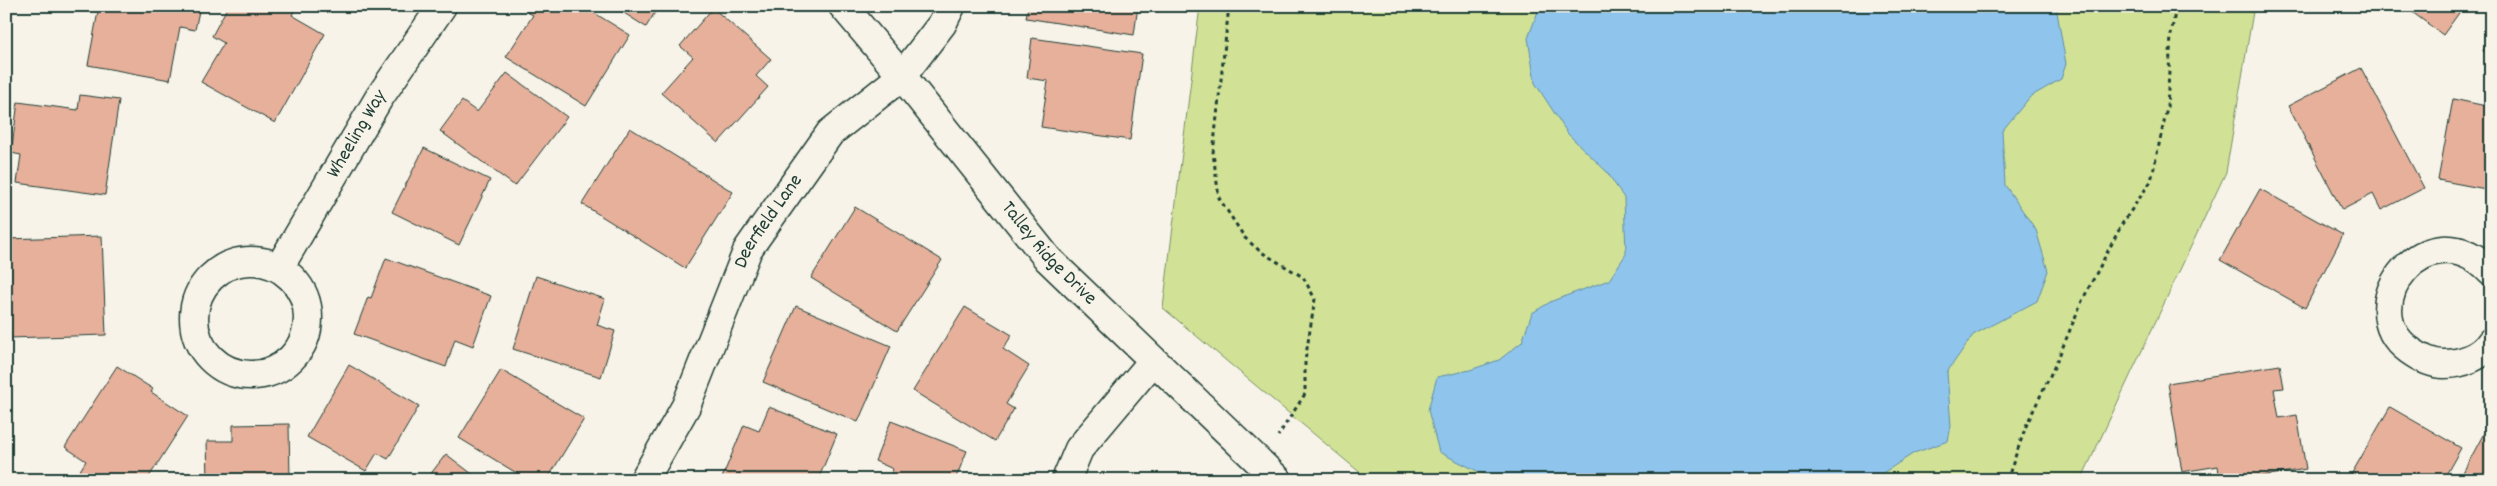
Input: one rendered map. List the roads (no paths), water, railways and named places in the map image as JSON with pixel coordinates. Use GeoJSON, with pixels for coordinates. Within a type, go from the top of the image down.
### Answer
{"type":"FeatureCollection","features":[{"type":"Feature","properties":{"kind":"street","name":"Talley Ridge Drive"},"geometry":{"type":"LineString","coordinates":[[843,6],[902,76],[1048,260],[1278,480]]}},
{"type":"Feature","properties":{"kind":"street","name":"Deerfield Lane"},"geometry":{"type":"LineString","coordinates":[[644,480],[686,406],[748,249],[830,133],[902,76],[942,24],[951,6]]}},
{"type":"Feature","properties":{"kind":"street","name":"Wheeling Way"},"geometry":{"type":"LineString","coordinates":[[279,268],[379,98],[435,9]]}},
{"type":"Feature","properties":{"kind":"street"},"geometry":{"type":"LineString","coordinates":[[2491,272],[2480,261],[2463,252],[2444,249],[2425,254],[2408,264],[2396,279],[2390,296],[2389,314],[2394,332],[2405,347],[2420,358],[2437,364],[2456,364],[2473,357],[2491,342]]}},
{"type":"Feature","properties":{"kind":"street"},"geometry":{"type":"LineString","coordinates":[[242,262],[261,262],[279,268],[294,280],[304,295],[308,313],[307,332],[299,348],[287,362],[271,371],[253,375],[234,373],[217,364],[204,350],[196,333],[193,314],[198,295],[208,279],[224,267],[242,262]]}},
{"type":"Feature","properties":{"kind":"street"},"geometry":{"type":"LineString","coordinates":[[1066,480],[1079,449],[1153,361]]}},
{"type":"Feature","properties":{"kind":"water"},"geometry":{"type":"Polygon","coordinates":[[[1540,6],[2056,6],[2066,64],[2061,79],[2030,97],[2002,131],[2005,185],[2036,230],[2048,271],[2037,301],[1973,335],[1947,372],[1951,426],[1948,441],[1914,453],[1880,475],[1877,480],[1506,480],[1481,473],[1439,452],[1428,410],[1437,377],[1470,370],[1499,360],[1522,342],[1532,313],[1552,301],[1609,280],[1626,254],[1624,198],[1607,172],[1568,134],[1535,83],[1528,38],[1540,6]]]}}]}
